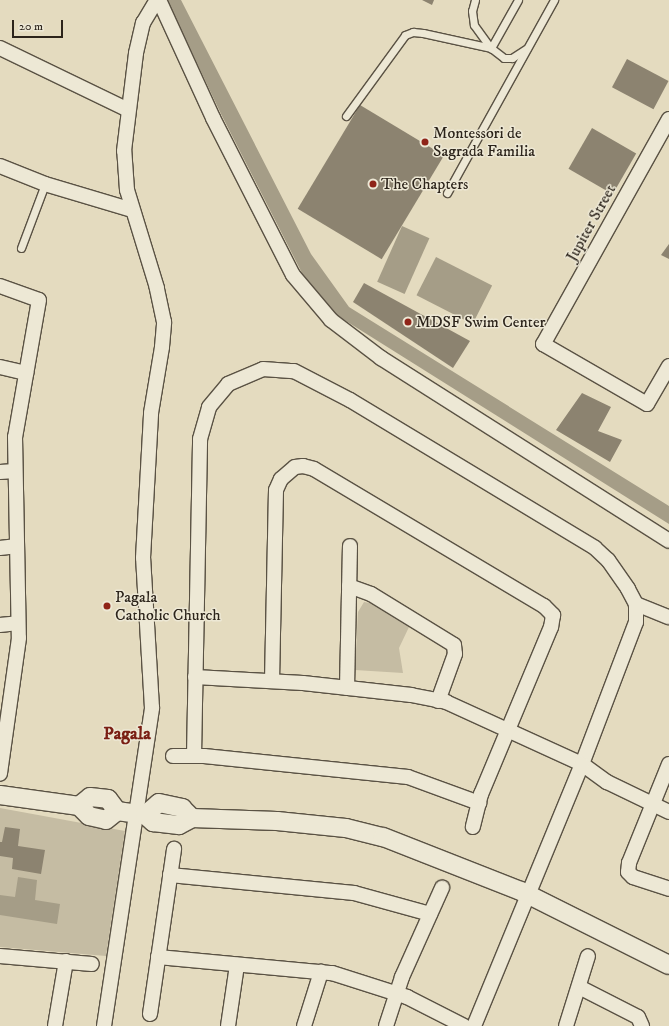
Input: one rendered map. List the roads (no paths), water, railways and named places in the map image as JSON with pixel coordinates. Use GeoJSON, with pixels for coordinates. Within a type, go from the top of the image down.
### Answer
{"type":"FeatureCollection","features":[{"type":"Feature","properties":{"kind":"street"},"geometry":{"type":"LineString","coordinates":[[104,1026],[140,814],[152,708],[143,558],[151,413],[162,347],[164,322],[157,288],[127,190],[124,151],[136,53],[143,23],[158,0]]}},
{"type":"Feature","properties":{"kind":"street"},"geometry":{"type":"LineString","coordinates":[[158,0],[213,118],[293,275],[331,320],[381,358],[669,541]]}},
{"type":"Feature","properties":{"kind":"street"},"geometry":{"type":"LineString","coordinates":[[0,48],[128,110]]}},
{"type":"Feature","properties":{"kind":"street","name":"Jupiter Street"},"geometry":{"type":"LineString","coordinates":[[669,119],[543,344],[647,404],[669,366]]}},
{"type":"Feature","properties":{"kind":"street"},"geometry":{"type":"LineString","coordinates":[[1,169],[132,210]]}},
{"type":"Feature","properties":{"kind":"street"},"geometry":{"type":"LineString","coordinates":[[0,286],[39,300],[15,437],[18,623],[5,702],[0,774]]}},
{"type":"Feature","properties":{"kind":"street"},"geometry":{"type":"LineString","coordinates":[[0,367],[26,372]]}},
{"type":"Feature","properties":{"kind":"street"},"geometry":{"type":"LineString","coordinates":[[194,756],[200,439],[209,407],[228,384],[263,369],[294,372],[350,400],[568,530],[595,548],[608,560],[636,604],[636,622],[582,764],[527,894],[474,1026]]}},
{"type":"Feature","properties":{"kind":"street"},"geometry":{"type":"LineString","coordinates":[[272,681],[276,490],[288,472],[303,466],[314,469],[544,606],[553,615],[551,626],[506,730],[479,803],[473,827]]}},
{"type":"Feature","properties":{"kind":"street"},"geometry":{"type":"LineString","coordinates":[[0,472],[15,471]]}},
{"type":"Feature","properties":{"kind":"street"},"geometry":{"type":"LineString","coordinates":[[0,548],[17,546]]}},
{"type":"Feature","properties":{"kind":"street"},"geometry":{"type":"LineString","coordinates":[[347,688],[350,546]]}},
{"type":"Feature","properties":{"kind":"street"},"geometry":{"type":"LineString","coordinates":[[349,586],[371,594],[454,645],[455,654],[438,701]]}},
{"type":"Feature","properties":{"kind":"street"},"geometry":{"type":"LineString","coordinates":[[636,604],[669,617]]}},
{"type":"Feature","properties":{"kind":"street"},"geometry":{"type":"LineString","coordinates":[[0,625],[18,623]]}},
{"type":"Feature","properties":{"kind":"street"},"geometry":{"type":"LineString","coordinates":[[195,677],[272,681],[347,688],[438,701],[582,764],[607,782],[669,812]]}},
{"type":"Feature","properties":{"kind":"street"},"geometry":{"type":"LineString","coordinates":[[173,756],[194,756],[408,776],[479,803]]}},
{"type":"Feature","properties":{"kind":"street"},"geometry":{"type":"LineString","coordinates":[[669,764],[628,872],[632,878],[669,889]]}},
{"type":"Feature","properties":{"kind":"street"},"geometry":{"type":"LineString","coordinates":[[0,795],[79,806],[89,816],[106,820],[117,811],[140,814],[159,803],[182,808],[192,818],[277,821],[346,828],[383,837],[527,894],[669,965]]}},
{"type":"Feature","properties":{"kind":"street"},"geometry":{"type":"LineString","coordinates":[[150,1014],[174,849]]}},
{"type":"Feature","properties":{"kind":"street"},"geometry":{"type":"LineString","coordinates":[[170,875],[354,893],[430,914]]}},
{"type":"Feature","properties":{"kind":"street"},"geometry":{"type":"LineString","coordinates":[[386,1026],[397,994],[442,888]]}},
{"type":"Feature","properties":{"kind":"street"},"geometry":{"type":"LineString","coordinates":[[0,956],[92,964]]}},
{"type":"Feature","properties":{"kind":"street"},"geometry":{"type":"LineString","coordinates":[[566,1026],[588,956]]}},
{"type":"Feature","properties":{"kind":"street"},"geometry":{"type":"LineString","coordinates":[[158,957],[332,973],[397,994],[464,1026]]}},
{"type":"Feature","properties":{"kind":"street"},"geometry":{"type":"LineString","coordinates":[[55,1026],[66,961]]}},
{"type":"Feature","properties":{"kind":"street"},"geometry":{"type":"LineString","coordinates":[[228,1026],[237,965]]}},
{"type":"Feature","properties":{"kind":"street"},"geometry":{"type":"LineString","coordinates":[[304,1026],[321,972]]}},
{"type":"Feature","properties":{"kind":"street"},"geometry":{"type":"LineString","coordinates":[[578,987],[638,1017],[642,1026]]}},
{"type":"Feature","properties":{"kind":"lane"},"geometry":{"type":"LineString","coordinates":[[475,0],[472,11],[474,25],[491,48],[504,58],[512,58],[528,48]]}},
{"type":"Feature","properties":{"kind":"lane"},"geometry":{"type":"LineString","coordinates":[[491,48],[518,0]]}},
{"type":"Feature","properties":{"kind":"lane"},"geometry":{"type":"LineString","coordinates":[[447,193],[554,0]]}},
{"type":"Feature","properties":{"kind":"lane"},"geometry":{"type":"LineString","coordinates":[[346,116],[405,35],[413,32],[423,33],[491,48]]}},
{"type":"Feature","properties":{"kind":"lane"},"geometry":{"type":"LineString","coordinates":[[21,248],[46,184]]}},
{"type":"Feature","properties":{"kind":"place","name":"Montessori de Sagrada Familia"},"geometry":{"type":"Point","coordinates":[425,142]}},
{"type":"Feature","properties":{"kind":"place","name":"The Chapters"},"geometry":{"type":"Point","coordinates":[373,184]}},
{"type":"Feature","properties":{"kind":"place","name":"MDSF Swim Center"},"geometry":{"type":"Point","coordinates":[408,322]}},
{"type":"Feature","properties":{"kind":"place","name":"Pagala Catholic Church"},"geometry":{"type":"Point","coordinates":[107,606]}},
{"type":"Feature","properties":{"kind":"district","name":"Pagala"},"geometry":{"type":"Point","coordinates":[127,734]}}]}
